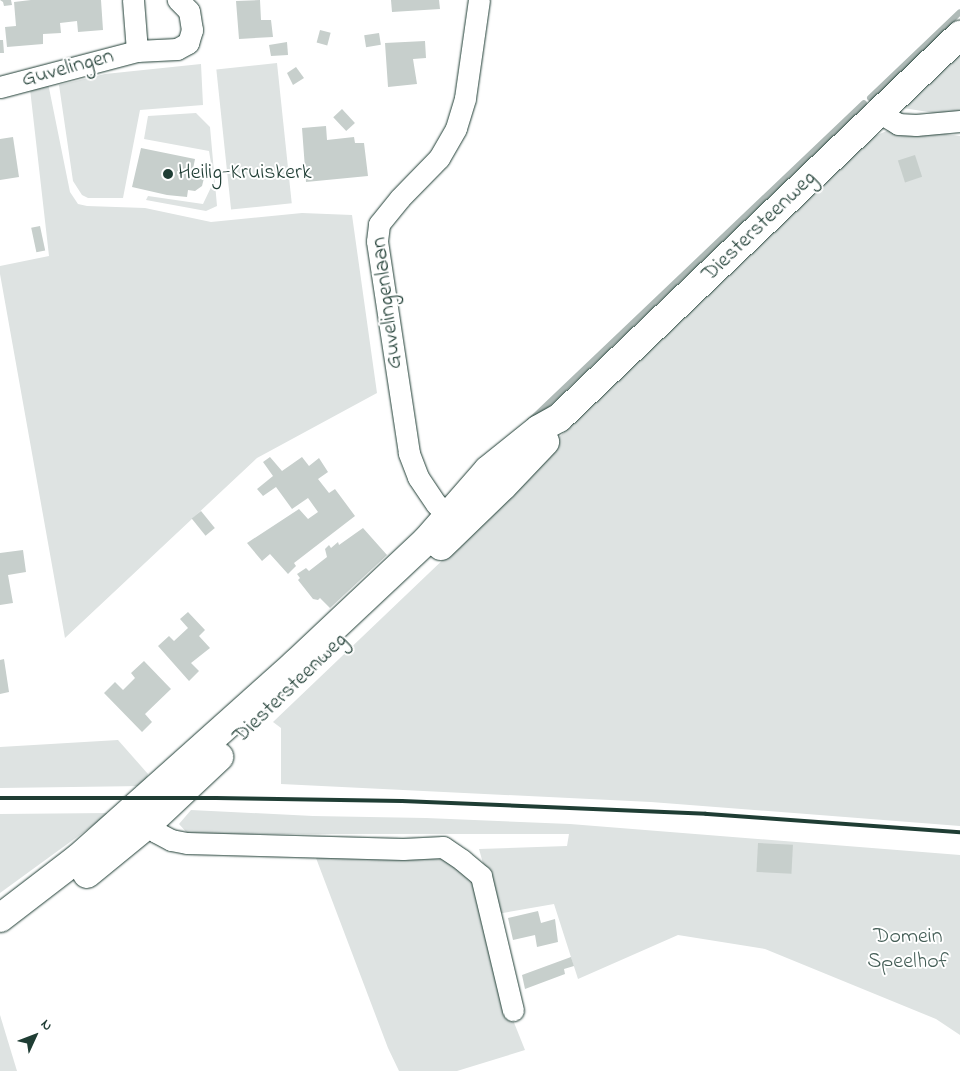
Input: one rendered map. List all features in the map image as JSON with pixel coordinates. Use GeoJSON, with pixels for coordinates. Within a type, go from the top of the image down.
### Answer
{"type":"FeatureCollection","features":[{"type":"Feature","properties":{"kind":"main road","name":"Diestersteenweg"},"geometry":{"type":"LineString","coordinates":[[0,918],[77,859],[296,663],[426,541],[504,486],[550,437],[559,418],[960,35]]}},
{"type":"Feature","properties":{"kind":"main road","name":"Diestersteenweg"},"geometry":{"type":"LineString","coordinates":[[0,935],[52,902],[152,828],[452,522]]}},
{"type":"Feature","properties":{"kind":"street","name":"Guvelingen"},"geometry":{"type":"LineString","coordinates":[[133,0],[137,51]]}},
{"type":"Feature","properties":{"kind":"street","name":"Guvelingen"},"geometry":{"type":"LineString","coordinates":[[0,87],[137,51],[178,49],[188,43],[192,30],[189,11],[178,0]]}},
{"type":"Feature","properties":{"kind":"street","name":"Guvelingenlaan"},"geometry":{"type":"LineString","coordinates":[[452,522],[418,477],[409,453],[377,241],[379,224],[400,198],[439,158],[456,128],[465,98],[479,0]]}},
{"type":"Feature","properties":{"kind":"street"},"geometry":{"type":"LineString","coordinates":[[880,113],[898,124],[916,125],[960,121]]}},
{"type":"Feature","properties":{"kind":"street"},"geometry":{"type":"LineString","coordinates":[[152,828],[171,840],[187,843],[403,849],[443,847],[481,876],[513,1010]]}},
{"type":"Feature","properties":{"kind":"green space"},"geometry":{"type":"Polygon","coordinates":[[[960,54],[960,117],[903,108],[960,54]]]}},
{"type":"Feature","properties":{"kind":"green space"},"geometry":{"type":"Polygon","coordinates":[[[277,63],[292,203],[231,210],[216,69],[277,63]]]}},
{"type":"Feature","properties":{"kind":"green space"},"geometry":{"type":"Polygon","coordinates":[[[201,64],[203,105],[140,110],[123,198],[88,198],[82,195],[73,181],[59,85],[105,74],[201,64]]]}},
{"type":"Feature","properties":{"kind":"green space"},"geometry":{"type":"Polygon","coordinates":[[[48,83],[70,192],[78,204],[145,208],[211,222],[302,213],[352,215],[377,393],[257,458],[65,638],[0,274],[0,266],[49,256],[30,89],[48,83]]]}},
{"type":"Feature","properties":{"kind":"green space"},"geometry":{"type":"Polygon","coordinates":[[[196,113],[210,127],[217,206],[206,211],[146,200],[148,196],[203,204],[214,181],[209,151],[144,139],[148,116],[196,113]]]}},
{"type":"Feature","properties":{"kind":"green space"},"geometry":{"type":"Polygon","coordinates":[[[896,127],[960,136],[960,826],[651,802],[281,784],[281,728],[273,722],[516,490],[550,446],[870,138],[896,127]]]}},
{"type":"Feature","properties":{"kind":"green space"},"geometry":{"type":"Polygon","coordinates":[[[118,740],[148,774],[144,786],[0,788],[0,747],[118,740]]]}},
{"type":"Feature","properties":{"kind":"green space","name":"Domein Speelhof"},"geometry":{"type":"Polygon","coordinates":[[[191,810],[570,824],[960,855],[960,1035],[936,1019],[765,949],[678,935],[578,979],[554,904],[497,914],[479,849],[567,846],[569,834],[188,834],[179,824],[191,810]]]}},
{"type":"Feature","properties":{"kind":"green space"},"geometry":{"type":"Polygon","coordinates":[[[110,813],[0,893],[0,814],[110,813]]]}},
{"type":"Feature","properties":{"kind":"green space"},"geometry":{"type":"Polygon","coordinates":[[[465,850],[509,1010],[525,1050],[457,1071],[399,1071],[388,1048],[316,858],[465,850]]]}},
{"type":"Feature","properties":{"kind":"green space"},"geometry":{"type":"Polygon","coordinates":[[[0,1015],[17,1071],[0,1071],[0,1015]]]}},
{"type":"Feature","properties":{"kind":"building"},"geometry":{"type":"Polygon","coordinates":[[[0,0],[11,0],[12,5],[4,6],[0,0]]]}},
{"type":"Feature","properties":{"kind":"building"},"geometry":{"type":"Polygon","coordinates":[[[31,0],[101,0],[103,30],[78,32],[77,21],[60,23],[61,33],[43,34],[43,44],[7,47],[5,27],[16,26],[14,2],[31,0]]]}},
{"type":"Feature","properties":{"kind":"building"},"geometry":{"type":"Polygon","coordinates":[[[260,0],[261,20],[271,20],[273,37],[239,39],[236,1],[260,0]]]}},
{"type":"Feature","properties":{"kind":"building"},"geometry":{"type":"Polygon","coordinates":[[[391,0],[439,0],[440,9],[392,12],[391,0]]]}},
{"type":"Feature","properties":{"kind":"building"},"geometry":{"type":"Polygon","coordinates":[[[320,30],[331,33],[327,45],[317,43],[320,30]]]}},
{"type":"Feature","properties":{"kind":"building"},"geometry":{"type":"Polygon","coordinates":[[[379,33],[381,45],[366,47],[364,35],[379,33]]]}},
{"type":"Feature","properties":{"kind":"building"},"geometry":{"type":"Polygon","coordinates":[[[0,40],[3,40],[4,53],[0,53],[0,40]]]}},
{"type":"Feature","properties":{"kind":"building"},"geometry":{"type":"Polygon","coordinates":[[[425,41],[426,58],[413,59],[417,84],[388,87],[385,43],[425,41]]]}},
{"type":"Feature","properties":{"kind":"building"},"geometry":{"type":"Polygon","coordinates":[[[287,42],[288,55],[271,56],[269,45],[287,42]]]}},
{"type":"Feature","properties":{"kind":"building"},"geometry":{"type":"Polygon","coordinates":[[[296,67],[304,78],[293,85],[287,73],[296,67]]]}},
{"type":"Feature","properties":{"kind":"building"},"geometry":{"type":"Polygon","coordinates":[[[342,109],[355,123],[346,131],[333,117],[342,109]]]}},
{"type":"Feature","properties":{"kind":"building"},"geometry":{"type":"Polygon","coordinates":[[[326,126],[327,140],[354,137],[355,143],[364,143],[368,176],[306,182],[302,128],[326,126]]]}},
{"type":"Feature","properties":{"kind":"building"},"geometry":{"type":"Polygon","coordinates":[[[13,137],[19,177],[0,180],[0,139],[13,137]]]}},
{"type":"Feature","properties":{"kind":"building","name":"Heilig-Kruiskerk"},"geometry":{"type":"Polygon","coordinates":[[[141,148],[195,159],[193,169],[199,170],[204,178],[202,186],[195,191],[188,190],[187,197],[167,195],[132,187],[141,148]]]}},
{"type":"Feature","properties":{"kind":"building"},"geometry":{"type":"Polygon","coordinates":[[[915,155],[922,177],[905,182],[898,161],[915,155]]]}},
{"type":"Feature","properties":{"kind":"building"},"geometry":{"type":"Polygon","coordinates":[[[40,226],[45,250],[36,252],[31,228],[40,226]]]}},
{"type":"Feature","properties":{"kind":"building"},"geometry":{"type":"Polygon","coordinates":[[[270,457],[282,471],[302,457],[309,466],[319,458],[328,472],[318,479],[329,493],[335,489],[355,516],[294,563],[296,566],[288,574],[270,554],[262,561],[247,543],[299,509],[308,519],[318,512],[308,498],[292,509],[276,487],[263,496],[257,489],[273,476],[263,462],[270,457]]]}},
{"type":"Feature","properties":{"kind":"building"},"geometry":{"type":"Polygon","coordinates":[[[201,511],[215,528],[206,536],[192,519],[201,511]]]}},
{"type":"Feature","properties":{"kind":"building"},"geometry":{"type":"Polygon","coordinates":[[[363,528],[387,555],[330,608],[320,598],[318,600],[313,599],[298,580],[300,578],[297,574],[306,568],[309,571],[327,557],[325,549],[329,545],[331,548],[338,542],[339,545],[363,528]]]}},
{"type":"Feature","properties":{"kind":"building"},"geometry":{"type":"Polygon","coordinates":[[[23,550],[26,572],[8,575],[13,603],[0,605],[0,553],[23,550]]]}},
{"type":"Feature","properties":{"kind":"building"},"geometry":{"type":"Polygon","coordinates":[[[188,612],[205,630],[199,636],[210,648],[191,663],[199,671],[189,681],[158,646],[169,636],[174,641],[188,628],[180,619],[188,612]]]}},
{"type":"Feature","properties":{"kind":"building"},"geometry":{"type":"Polygon","coordinates":[[[4,659],[9,692],[0,694],[0,660],[4,659]]]}},
{"type":"Feature","properties":{"kind":"building"},"geometry":{"type":"Polygon","coordinates":[[[144,661],[171,689],[145,714],[152,722],[142,732],[104,693],[115,682],[123,690],[135,678],[131,673],[144,661]]]}},
{"type":"Feature","properties":{"kind":"building"},"geometry":{"type":"Polygon","coordinates":[[[758,843],[793,845],[791,874],[756,872],[758,843]]]}},
{"type":"Feature","properties":{"kind":"building"},"geometry":{"type":"Polygon","coordinates":[[[538,911],[541,923],[555,919],[558,942],[537,947],[535,935],[513,940],[508,918],[538,911]]]}},
{"type":"Feature","properties":{"kind":"building"},"geometry":{"type":"Polygon","coordinates":[[[571,957],[574,966],[564,969],[565,974],[525,989],[522,975],[571,957]]]}},
{"type":"Feature","properties":{"kind":"waterway"},"geometry":{"type":"LineString","coordinates":[[870,98],[960,12]]}},
{"type":"Feature","properties":{"kind":"waterway"},"geometry":{"type":"LineString","coordinates":[[530,421],[864,103]]}},
{"type":"Feature","properties":{"kind":"railway"},"geometry":{"type":"LineString","coordinates":[[0,798],[216,798],[402,801],[706,814],[960,832]]}},
{"type":"Feature","properties":{"kind":"place","name":"Heilig-Kruiskerk"},"geometry":{"type":"Point","coordinates":[168,174]}}]}
